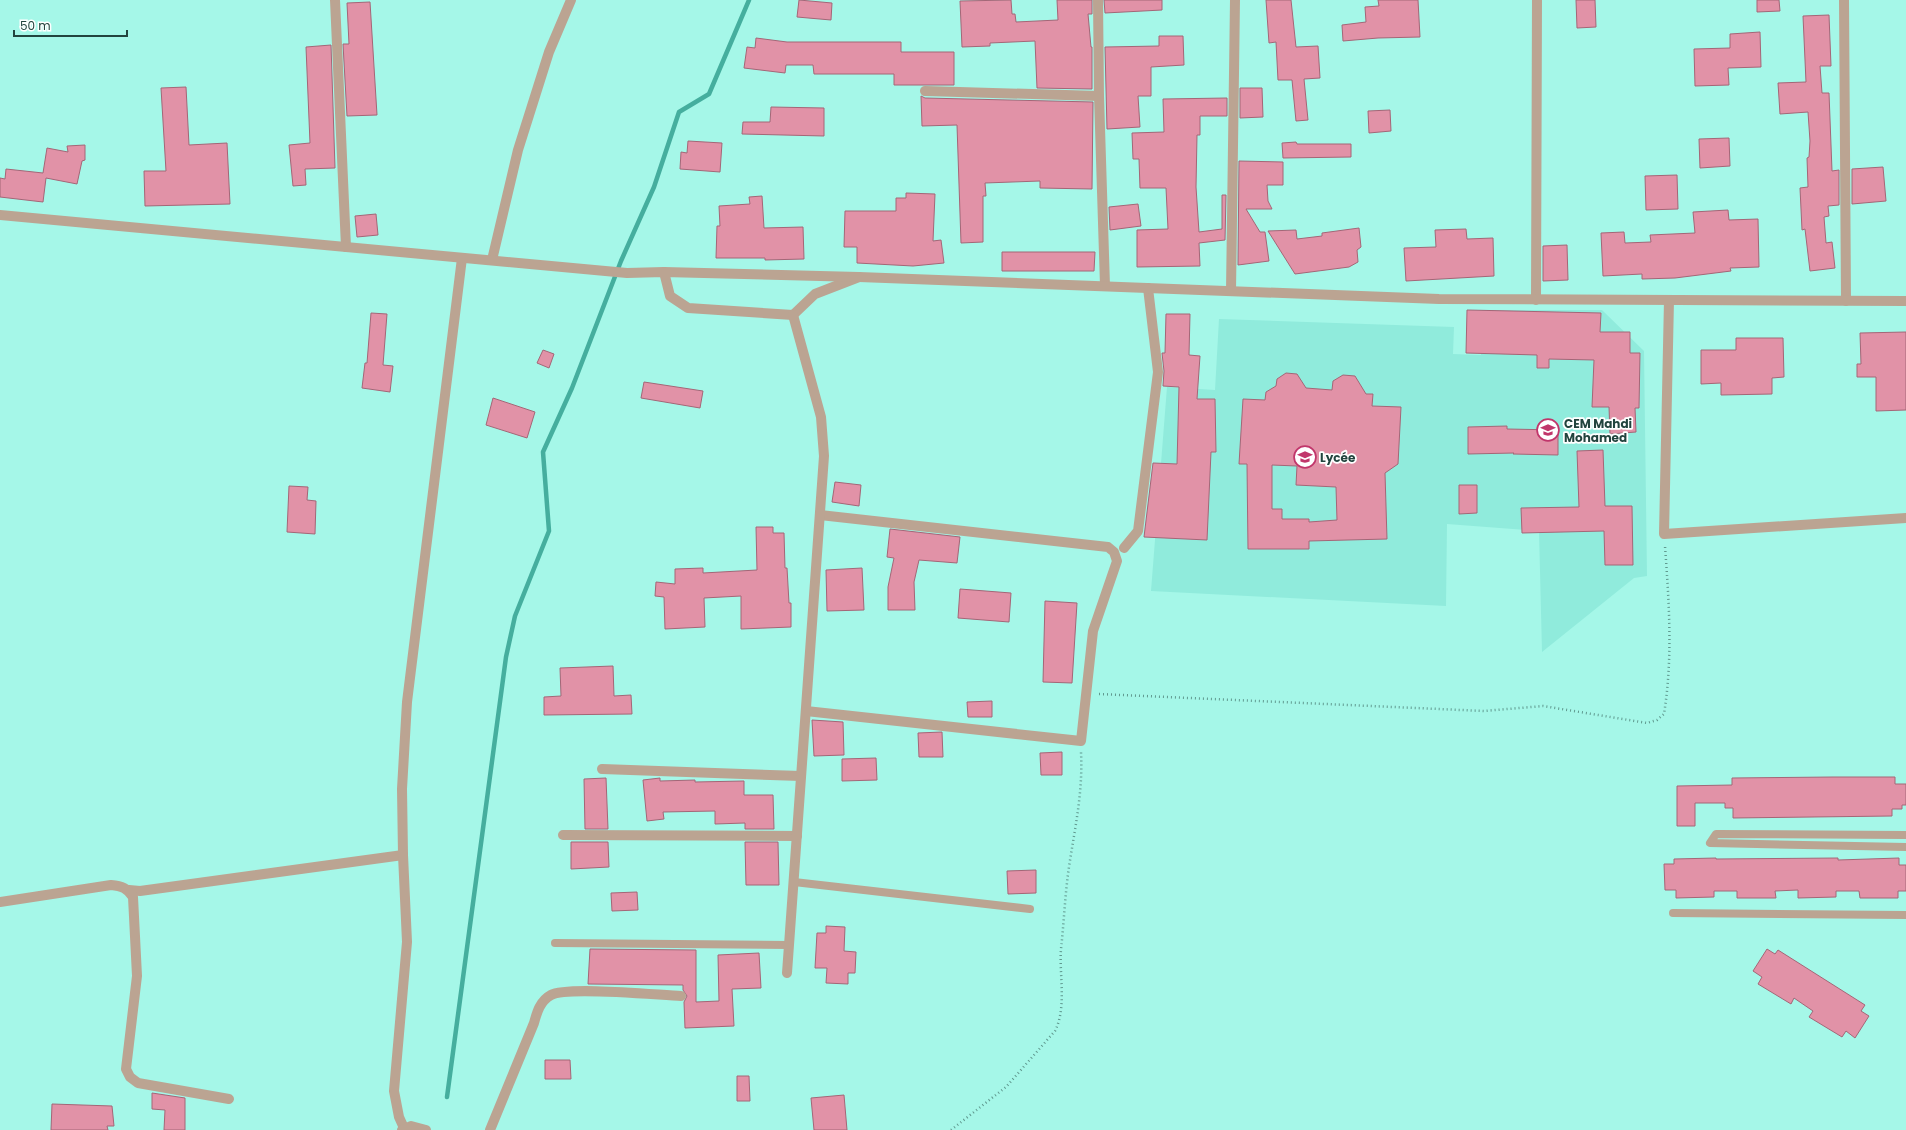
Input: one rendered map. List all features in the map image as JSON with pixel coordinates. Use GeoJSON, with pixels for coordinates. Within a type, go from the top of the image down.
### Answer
{"type":"FeatureCollection","features":[{"type":"Feature","properties":{"kind":"street"},"geometry":{"type":"LineString","coordinates":[[335,0],[346,247]]}},
{"type":"Feature","properties":{"kind":"street"},"geometry":{"type":"LineString","coordinates":[[492,260],[518,150],[549,52],[571,0]]}},
{"type":"Feature","properties":{"kind":"street"},"geometry":{"type":"LineString","coordinates":[[1098,0],[1099,96],[1105,286]]}},
{"type":"Feature","properties":{"kind":"street"},"geometry":{"type":"LineString","coordinates":[[1231,291],[1235,0]]}},
{"type":"Feature","properties":{"kind":"street"},"geometry":{"type":"LineString","coordinates":[[1536,300],[1537,0]]}},
{"type":"Feature","properties":{"kind":"street"},"geometry":{"type":"LineString","coordinates":[[1844,0],[1846,301]]}},
{"type":"Feature","properties":{"kind":"street"},"geometry":{"type":"LineString","coordinates":[[925,91],[1099,96]]}},
{"type":"Feature","properties":{"kind":"street"},"geometry":{"type":"LineString","coordinates":[[0,216],[627,273],[664,272],[859,277],[1439,299],[1906,301]]}},
{"type":"Feature","properties":{"kind":"street"},"geometry":{"type":"LineString","coordinates":[[426,1130],[419,1127],[403,1129],[394,1091],[406,942],[402,789],[407,702],[462,258]]}},
{"type":"Feature","properties":{"kind":"street"},"geometry":{"type":"LineString","coordinates":[[664,272],[670,296],[688,308],[793,315],[815,294],[859,277]]}},
{"type":"Feature","properties":{"kind":"street"},"geometry":{"type":"LineString","coordinates":[[1124,548],[1138,531],[1158,372],[1148,288]]}},
{"type":"Feature","properties":{"kind":"street"},"geometry":{"type":"LineString","coordinates":[[1669,300],[1664,534],[1906,518]]}},
{"type":"Feature","properties":{"kind":"street"},"geometry":{"type":"LineString","coordinates":[[787,973],[824,456],[821,417],[793,315]]}},
{"type":"Feature","properties":{"kind":"street"},"geometry":{"type":"LineString","coordinates":[[806,711],[1081,741],[1093,631],[1116,561],[1114,552],[1108,547],[820,515]]}},
{"type":"Feature","properties":{"kind":"street"},"geometry":{"type":"LineString","coordinates":[[602,769],[801,776]]}},
{"type":"Feature","properties":{"kind":"street"},"geometry":{"type":"LineString","coordinates":[[563,836],[797,836]]}},
{"type":"Feature","properties":{"kind":"street"},"geometry":{"type":"LineString","coordinates":[[0,902],[111,885],[122,886],[129,890],[140,891],[403,855]]}},
{"type":"Feature","properties":{"kind":"street"},"geometry":{"type":"LineString","coordinates":[[129,890],[133,897],[137,976],[126,1069],[130,1078],[138,1083],[230,1099]]}},
{"type":"Feature","properties":{"kind":"street"},"geometry":{"type":"LineString","coordinates":[[490,1130],[534,1023],[538,1007],[550,995],[569,991],[681,996]]}},
{"type":"Feature","properties":{"kind":"lane"},"geometry":{"type":"LineString","coordinates":[[1906,835],[1716,834],[1710,843],[1906,847]]}},
{"type":"Feature","properties":{"kind":"lane"},"geometry":{"type":"LineString","coordinates":[[794,882],[1030,909]]}},
{"type":"Feature","properties":{"kind":"lane"},"geometry":{"type":"LineString","coordinates":[[1674,913],[1906,915]]}},
{"type":"Feature","properties":{"kind":"lane"},"geometry":{"type":"LineString","coordinates":[[555,943],[789,945]]}},
{"type":"Feature","properties":{"kind":"path"},"geometry":{"type":"LineString","coordinates":[[1086,693],[1484,711],[1543,706],[1647,723],[1657,720],[1664,714],[1669,684],[1670,613],[1664,534]]}},
{"type":"Feature","properties":{"kind":"path"},"geometry":{"type":"LineString","coordinates":[[951,1130],[1006,1087],[1055,1031],[1059,1024],[1061,1013],[1061,952],[1068,883],[1082,779],[1081,741]]}},
{"type":"Feature","properties":{"kind":"shaded area","name":"Lycée"},"geometry":{"type":"Polygon","coordinates":[[[1482,310],[1602,310],[1644,351],[1647,576],[1634,578],[1542,652],[1539,531],[1447,524],[1446,606],[1151,591],[1167,387],[1215,390],[1219,319],[1454,327],[1453,354],[1481,355],[1482,310]]]}},
{"type":"Feature","properties":{"kind":"building"},"geometry":{"type":"Polygon","coordinates":[[[799,0],[832,3],[831,20],[797,17],[799,0]]]}},
{"type":"Feature","properties":{"kind":"building"},"geometry":{"type":"Polygon","coordinates":[[[1011,0],[1012,14],[1015,14],[1016,22],[1058,20],[1057,0],[1092,0],[1092,14],[1088,14],[1092,47],[1092,89],[1037,88],[1035,41],[990,43],[990,46],[962,47],[960,1],[1011,0]]]}},
{"type":"Feature","properties":{"kind":"building"},"geometry":{"type":"Polygon","coordinates":[[[1104,0],[1162,0],[1162,10],[1105,13],[1104,0]]]}},
{"type":"Feature","properties":{"kind":"building"},"geometry":{"type":"Polygon","coordinates":[[[1266,0],[1291,0],[1296,47],[1318,46],[1320,78],[1304,79],[1308,120],[1296,121],[1292,80],[1278,80],[1276,42],[1269,43],[1266,0]]]}},
{"type":"Feature","properties":{"kind":"building"},"geometry":{"type":"Polygon","coordinates":[[[1378,0],[1418,0],[1420,37],[1343,41],[1342,25],[1366,22],[1365,7],[1379,6],[1378,0]]]}},
{"type":"Feature","properties":{"kind":"building"},"geometry":{"type":"Polygon","coordinates":[[[1576,0],[1595,0],[1596,27],[1577,28],[1576,0]]]}},
{"type":"Feature","properties":{"kind":"building"},"geometry":{"type":"Polygon","coordinates":[[[1757,0],[1779,0],[1780,11],[1757,12],[1757,0]]]}},
{"type":"Feature","properties":{"kind":"building"},"geometry":{"type":"Polygon","coordinates":[[[370,2],[377,115],[347,116],[343,44],[349,44],[347,3],[370,2]]]}},
{"type":"Feature","properties":{"kind":"building"},"geometry":{"type":"Polygon","coordinates":[[[1829,15],[1831,66],[1820,66],[1822,93],[1829,93],[1832,171],[1839,170],[1839,205],[1828,206],[1829,216],[1824,217],[1826,243],[1832,242],[1835,268],[1810,271],[1805,229],[1802,230],[1800,188],[1808,187],[1807,158],[1809,157],[1810,141],[1808,112],[1780,114],[1778,83],[1806,82],[1803,16],[1829,15]]]}},
{"type":"Feature","properties":{"kind":"building"},"geometry":{"type":"Polygon","coordinates":[[[1760,32],[1761,67],[1728,68],[1729,85],[1695,86],[1694,49],[1730,48],[1730,34],[1760,32]]]}},
{"type":"Feature","properties":{"kind":"building"},"geometry":{"type":"Polygon","coordinates":[[[1159,36],[1183,36],[1184,65],[1151,67],[1151,96],[1138,96],[1140,127],[1107,129],[1105,47],[1159,46],[1159,36]]]}},
{"type":"Feature","properties":{"kind":"building"},"geometry":{"type":"Polygon","coordinates":[[[756,38],[787,42],[901,42],[901,52],[954,52],[954,85],[894,85],[894,74],[814,74],[813,65],[786,65],[785,73],[744,68],[747,47],[755,48],[756,38]]]}},
{"type":"Feature","properties":{"kind":"building"},"geometry":{"type":"Polygon","coordinates":[[[331,45],[335,168],[305,169],[306,185],[293,186],[289,145],[310,143],[306,47],[331,45]]]}},
{"type":"Feature","properties":{"kind":"building"},"geometry":{"type":"Polygon","coordinates":[[[186,87],[189,145],[227,143],[230,204],[145,206],[144,171],[166,171],[161,88],[186,87]]]}},
{"type":"Feature","properties":{"kind":"building"},"geometry":{"type":"Polygon","coordinates":[[[1240,88],[1262,88],[1263,117],[1240,118],[1240,88]]]}},
{"type":"Feature","properties":{"kind":"building"},"geometry":{"type":"Polygon","coordinates":[[[921,96],[925,98],[1093,102],[1092,189],[1040,188],[1040,181],[985,183],[986,196],[983,196],[983,242],[961,243],[957,125],[922,126],[921,96]]]}},
{"type":"Feature","properties":{"kind":"building"},"geometry":{"type":"Polygon","coordinates":[[[1227,98],[1227,116],[1200,116],[1200,135],[1197,135],[1196,187],[1199,232],[1222,229],[1222,195],[1226,195],[1225,240],[1199,243],[1200,266],[1137,267],[1137,230],[1168,229],[1166,188],[1140,188],[1139,159],[1133,159],[1132,133],[1164,132],[1163,99],[1227,98]]]}},
{"type":"Feature","properties":{"kind":"building"},"geometry":{"type":"Polygon","coordinates":[[[771,107],[824,108],[824,136],[742,134],[743,122],[770,122],[771,107]]]}},
{"type":"Feature","properties":{"kind":"building"},"geometry":{"type":"Polygon","coordinates":[[[1390,110],[1391,131],[1369,133],[1368,111],[1390,110]]]}},
{"type":"Feature","properties":{"kind":"building"},"geometry":{"type":"Polygon","coordinates":[[[1729,138],[1730,166],[1700,168],[1699,139],[1729,138]]]}},
{"type":"Feature","properties":{"kind":"building"},"geometry":{"type":"Polygon","coordinates":[[[688,141],[722,143],[720,172],[680,169],[681,152],[687,153],[688,141]]]}},
{"type":"Feature","properties":{"kind":"building"},"geometry":{"type":"Polygon","coordinates":[[[1296,142],[1297,144],[1351,144],[1351,157],[1283,158],[1282,143],[1296,142]]]}},
{"type":"Feature","properties":{"kind":"building"},"geometry":{"type":"Polygon","coordinates":[[[85,145],[85,160],[82,161],[77,184],[46,178],[43,202],[0,197],[0,178],[5,179],[6,169],[43,173],[47,148],[68,152],[67,146],[85,145]]]}},
{"type":"Feature","properties":{"kind":"building"},"geometry":{"type":"Polygon","coordinates":[[[1239,161],[1283,162],[1283,185],[1267,185],[1268,201],[1272,209],[1246,209],[1260,232],[1265,232],[1269,261],[1238,265],[1239,161]]]}},
{"type":"Feature","properties":{"kind":"building"},"geometry":{"type":"Polygon","coordinates":[[[1883,167],[1886,201],[1852,204],[1852,169],[1883,167]]]}},
{"type":"Feature","properties":{"kind":"building"},"geometry":{"type":"Polygon","coordinates":[[[1677,175],[1678,209],[1646,210],[1645,176],[1677,175]]]}},
{"type":"Feature","properties":{"kind":"building"},"geometry":{"type":"Polygon","coordinates":[[[906,193],[935,194],[933,241],[941,240],[944,263],[913,266],[857,263],[857,247],[844,247],[845,211],[896,211],[896,198],[906,198],[906,193]]]}},
{"type":"Feature","properties":{"kind":"building"},"geometry":{"type":"Polygon","coordinates":[[[762,196],[764,228],[803,227],[804,259],[765,260],[765,258],[716,258],[717,226],[720,226],[719,206],[750,204],[749,197],[762,196]]]}},
{"type":"Feature","properties":{"kind":"building"},"geometry":{"type":"Polygon","coordinates":[[[1138,204],[1141,226],[1110,230],[1109,207],[1138,204]]]}},
{"type":"Feature","properties":{"kind":"building"},"geometry":{"type":"Polygon","coordinates":[[[1728,210],[1729,220],[1758,219],[1759,267],[1730,268],[1731,271],[1675,278],[1642,279],[1642,274],[1603,276],[1601,233],[1624,232],[1625,243],[1651,242],[1650,235],[1695,233],[1693,212],[1728,210]]]}},
{"type":"Feature","properties":{"kind":"building"},"geometry":{"type":"Polygon","coordinates":[[[376,214],[378,235],[357,237],[355,216],[376,214]]]}},
{"type":"Feature","properties":{"kind":"building"},"geometry":{"type":"Polygon","coordinates":[[[1359,228],[1361,247],[1357,250],[1358,262],[1349,267],[1295,274],[1268,231],[1296,230],[1297,239],[1322,236],[1322,233],[1359,228]]]}},
{"type":"Feature","properties":{"kind":"building"},"geometry":{"type":"Polygon","coordinates":[[[1466,229],[1467,239],[1493,238],[1494,276],[1406,281],[1404,248],[1436,247],[1435,230],[1466,229]]]}},
{"type":"Feature","properties":{"kind":"building"},"geometry":{"type":"Polygon","coordinates":[[[1567,245],[1568,280],[1543,281],[1543,246],[1567,245]]]}},
{"type":"Feature","properties":{"kind":"building"},"geometry":{"type":"Polygon","coordinates":[[[1002,252],[1095,252],[1094,271],[1002,271],[1002,252]]]}},
{"type":"Feature","properties":{"kind":"building"},"geometry":{"type":"Polygon","coordinates":[[[1467,310],[1601,313],[1600,332],[1630,332],[1630,353],[1640,353],[1639,408],[1635,408],[1636,432],[1610,434],[1609,407],[1592,407],[1594,360],[1549,359],[1549,368],[1537,368],[1537,355],[1466,353],[1467,310]]]}},
{"type":"Feature","properties":{"kind":"building"},"geometry":{"type":"Polygon","coordinates":[[[371,313],[387,314],[383,365],[393,366],[390,392],[362,388],[365,363],[367,363],[371,313]]]}},
{"type":"Feature","properties":{"kind":"building"},"geometry":{"type":"Polygon","coordinates":[[[1166,314],[1190,314],[1189,355],[1200,356],[1197,399],[1215,399],[1216,452],[1211,452],[1207,540],[1144,537],[1153,463],[1177,464],[1179,387],[1163,386],[1164,371],[1162,353],[1165,353],[1166,314]]]}},
{"type":"Feature","properties":{"kind":"building"},"geometry":{"type":"Polygon","coordinates":[[[1906,332],[1906,410],[1876,411],[1876,377],[1857,377],[1857,364],[1861,364],[1860,333],[1906,332]]]}},
{"type":"Feature","properties":{"kind":"building"},"geometry":{"type":"Polygon","coordinates":[[[1736,338],[1783,338],[1784,377],[1772,378],[1772,394],[1721,395],[1721,383],[1701,384],[1701,350],[1736,350],[1736,338]]]}},
{"type":"Feature","properties":{"kind":"building"},"geometry":{"type":"Polygon","coordinates":[[[543,350],[554,354],[549,368],[537,363],[543,350]]]}},
{"type":"Feature","properties":{"kind":"building"},"geometry":{"type":"Polygon","coordinates":[[[1286,373],[1297,374],[1306,388],[1332,390],[1333,381],[1343,375],[1355,376],[1366,394],[1373,394],[1372,406],[1401,407],[1398,464],[1385,473],[1387,539],[1309,541],[1309,549],[1248,549],[1247,464],[1239,464],[1243,399],[1265,400],[1266,392],[1276,386],[1277,379],[1286,373]],[[1272,465],[1272,509],[1282,509],[1282,519],[1309,519],[1309,522],[1337,520],[1336,487],[1296,485],[1297,466],[1272,465]]]}},
{"type":"Feature","properties":{"kind":"building"},"geometry":{"type":"Polygon","coordinates":[[[644,382],[703,391],[700,408],[641,398],[644,382]]]}},
{"type":"Feature","properties":{"kind":"building"},"geometry":{"type":"Polygon","coordinates":[[[493,398],[535,412],[527,438],[486,425],[493,398]]]}},
{"type":"Feature","properties":{"kind":"building"},"geometry":{"type":"Polygon","coordinates":[[[1507,426],[1507,429],[1558,430],[1558,455],[1513,454],[1514,453],[1468,454],[1468,427],[1507,426]]]}},
{"type":"Feature","properties":{"kind":"building"},"geometry":{"type":"Polygon","coordinates":[[[1603,450],[1605,506],[1632,506],[1633,565],[1605,565],[1604,531],[1522,533],[1521,508],[1579,507],[1577,451],[1603,450]]]}},
{"type":"Feature","properties":{"kind":"building"},"geometry":{"type":"Polygon","coordinates":[[[835,482],[861,485],[859,506],[832,502],[835,482]]]}},
{"type":"Feature","properties":{"kind":"building"},"geometry":{"type":"Polygon","coordinates":[[[1459,485],[1477,485],[1477,513],[1459,514],[1459,485]]]}},
{"type":"Feature","properties":{"kind":"building"},"geometry":{"type":"Polygon","coordinates":[[[289,486],[308,487],[307,500],[316,501],[315,534],[287,532],[289,486]]]}},
{"type":"Feature","properties":{"kind":"building"},"geometry":{"type":"Polygon","coordinates":[[[756,527],[773,527],[773,533],[784,533],[785,568],[787,568],[789,603],[791,603],[791,627],[741,629],[741,596],[704,598],[705,627],[665,629],[664,597],[655,596],[656,582],[675,584],[675,569],[703,568],[703,573],[757,570],[756,527]]]}},
{"type":"Feature","properties":{"kind":"building"},"geometry":{"type":"Polygon","coordinates":[[[890,529],[960,537],[957,563],[919,560],[914,582],[915,610],[888,610],[888,587],[894,558],[887,557],[890,529]]]}},
{"type":"Feature","properties":{"kind":"building"},"geometry":{"type":"Polygon","coordinates":[[[862,568],[864,610],[827,611],[826,570],[862,568]]]}},
{"type":"Feature","properties":{"kind":"building"},"geometry":{"type":"Polygon","coordinates":[[[960,589],[1011,593],[1009,622],[958,618],[960,589]]]}},
{"type":"Feature","properties":{"kind":"building"},"geometry":{"type":"Polygon","coordinates":[[[1045,601],[1077,603],[1072,683],[1043,682],[1045,601]]]}},
{"type":"Feature","properties":{"kind":"building"},"geometry":{"type":"Polygon","coordinates":[[[613,666],[614,696],[631,695],[632,714],[544,715],[544,697],[561,696],[560,668],[613,666]]]}},
{"type":"Feature","properties":{"kind":"building"},"geometry":{"type":"Polygon","coordinates":[[[992,701],[992,717],[968,717],[967,702],[992,701]]]}},
{"type":"Feature","properties":{"kind":"building"},"geometry":{"type":"Polygon","coordinates":[[[812,720],[843,722],[844,755],[814,756],[812,720]]]}},
{"type":"Feature","properties":{"kind":"building"},"geometry":{"type":"Polygon","coordinates":[[[942,732],[943,757],[919,757],[918,733],[942,732]]]}},
{"type":"Feature","properties":{"kind":"building"},"geometry":{"type":"Polygon","coordinates":[[[1062,752],[1062,775],[1041,775],[1040,753],[1062,752]]]}},
{"type":"Feature","properties":{"kind":"building"},"geometry":{"type":"Polygon","coordinates":[[[876,758],[877,780],[842,781],[842,759],[876,758]]]}},
{"type":"Feature","properties":{"kind":"building"},"geometry":{"type":"Polygon","coordinates":[[[1895,777],[1895,784],[1906,784],[1906,805],[1902,805],[1902,809],[1892,809],[1892,816],[1733,818],[1733,808],[1725,808],[1725,803],[1695,803],[1695,826],[1677,826],[1677,786],[1732,785],[1732,778],[1895,777]]]}},
{"type":"Feature","properties":{"kind":"building"},"geometry":{"type":"Polygon","coordinates":[[[606,778],[608,829],[585,829],[584,779],[606,778]]]}},
{"type":"Feature","properties":{"kind":"building"},"geometry":{"type":"Polygon","coordinates":[[[660,778],[660,781],[744,781],[744,795],[773,795],[774,829],[745,829],[745,823],[715,824],[715,811],[663,812],[664,819],[647,821],[643,780],[660,778]]]}},
{"type":"Feature","properties":{"kind":"building"},"geometry":{"type":"Polygon","coordinates":[[[571,842],[608,842],[609,867],[571,869],[571,842]]]}},
{"type":"Feature","properties":{"kind":"building"},"geometry":{"type":"Polygon","coordinates":[[[745,842],[778,842],[779,885],[746,885],[745,842]]]}},
{"type":"Feature","properties":{"kind":"building"},"geometry":{"type":"Polygon","coordinates":[[[1838,858],[1838,860],[1899,858],[1899,865],[1906,865],[1906,891],[1898,891],[1898,898],[1860,898],[1859,891],[1836,891],[1836,897],[1798,898],[1798,890],[1775,891],[1776,898],[1737,898],[1737,891],[1714,891],[1714,897],[1676,898],[1676,890],[1665,890],[1664,864],[1674,864],[1674,859],[1838,858]]]}},
{"type":"Feature","properties":{"kind":"building"},"geometry":{"type":"Polygon","coordinates":[[[1036,870],[1036,893],[1008,894],[1007,871],[1036,870]]]}},
{"type":"Feature","properties":{"kind":"building"},"geometry":{"type":"Polygon","coordinates":[[[637,892],[638,910],[612,911],[611,893],[637,892]]]}},
{"type":"Feature","properties":{"kind":"building"},"geometry":{"type":"Polygon","coordinates":[[[826,926],[845,927],[844,951],[856,952],[855,973],[848,973],[848,984],[826,983],[827,968],[815,968],[817,933],[826,933],[826,926]]]}},
{"type":"Feature","properties":{"kind":"building"},"geometry":{"type":"Polygon","coordinates":[[[590,949],[696,950],[696,1002],[719,1001],[718,955],[759,953],[761,988],[732,989],[734,1026],[685,1028],[684,1002],[687,996],[683,990],[683,985],[588,984],[590,949]]]}},
{"type":"Feature","properties":{"kind":"building"},"geometry":{"type":"Polygon","coordinates":[[[1767,949],[1775,954],[1778,950],[1865,1005],[1861,1011],[1869,1016],[1855,1038],[1846,1031],[1842,1037],[1809,1017],[1813,1011],[1794,998],[1791,1004],[1758,984],[1762,977],[1753,971],[1767,949]]]}},
{"type":"Feature","properties":{"kind":"building"},"geometry":{"type":"Polygon","coordinates":[[[545,1060],[570,1060],[571,1079],[545,1079],[545,1060]]]}},
{"type":"Feature","properties":{"kind":"building"},"geometry":{"type":"Polygon","coordinates":[[[737,1076],[749,1076],[750,1101],[737,1101],[737,1076]]]}},
{"type":"Feature","properties":{"kind":"building"},"geometry":{"type":"Polygon","coordinates":[[[152,1093],[185,1098],[185,1130],[164,1130],[165,1110],[152,1109],[152,1093]]]}},
{"type":"Feature","properties":{"kind":"building"},"geometry":{"type":"Polygon","coordinates":[[[844,1095],[847,1130],[814,1130],[811,1098],[844,1095]]]}},
{"type":"Feature","properties":{"kind":"building"},"geometry":{"type":"Polygon","coordinates":[[[52,1104],[112,1106],[114,1126],[107,1126],[108,1130],[51,1130],[52,1104]]]}},
{"type":"Feature","properties":{"kind":"waterway"},"geometry":{"type":"LineString","coordinates":[[447,1097],[506,657],[515,616],[549,531],[543,452],[572,388],[621,261],[654,187],[679,112],[709,94],[749,0]]}},
{"type":"Feature","properties":{"kind":"place","name":"CEM Mahdi Mohamed"},"geometry":{"type":"Point","coordinates":[1548,430]}},
{"type":"Feature","properties":{"kind":"place","name":"Lycée"},"geometry":{"type":"Point","coordinates":[1305,457]}}]}
